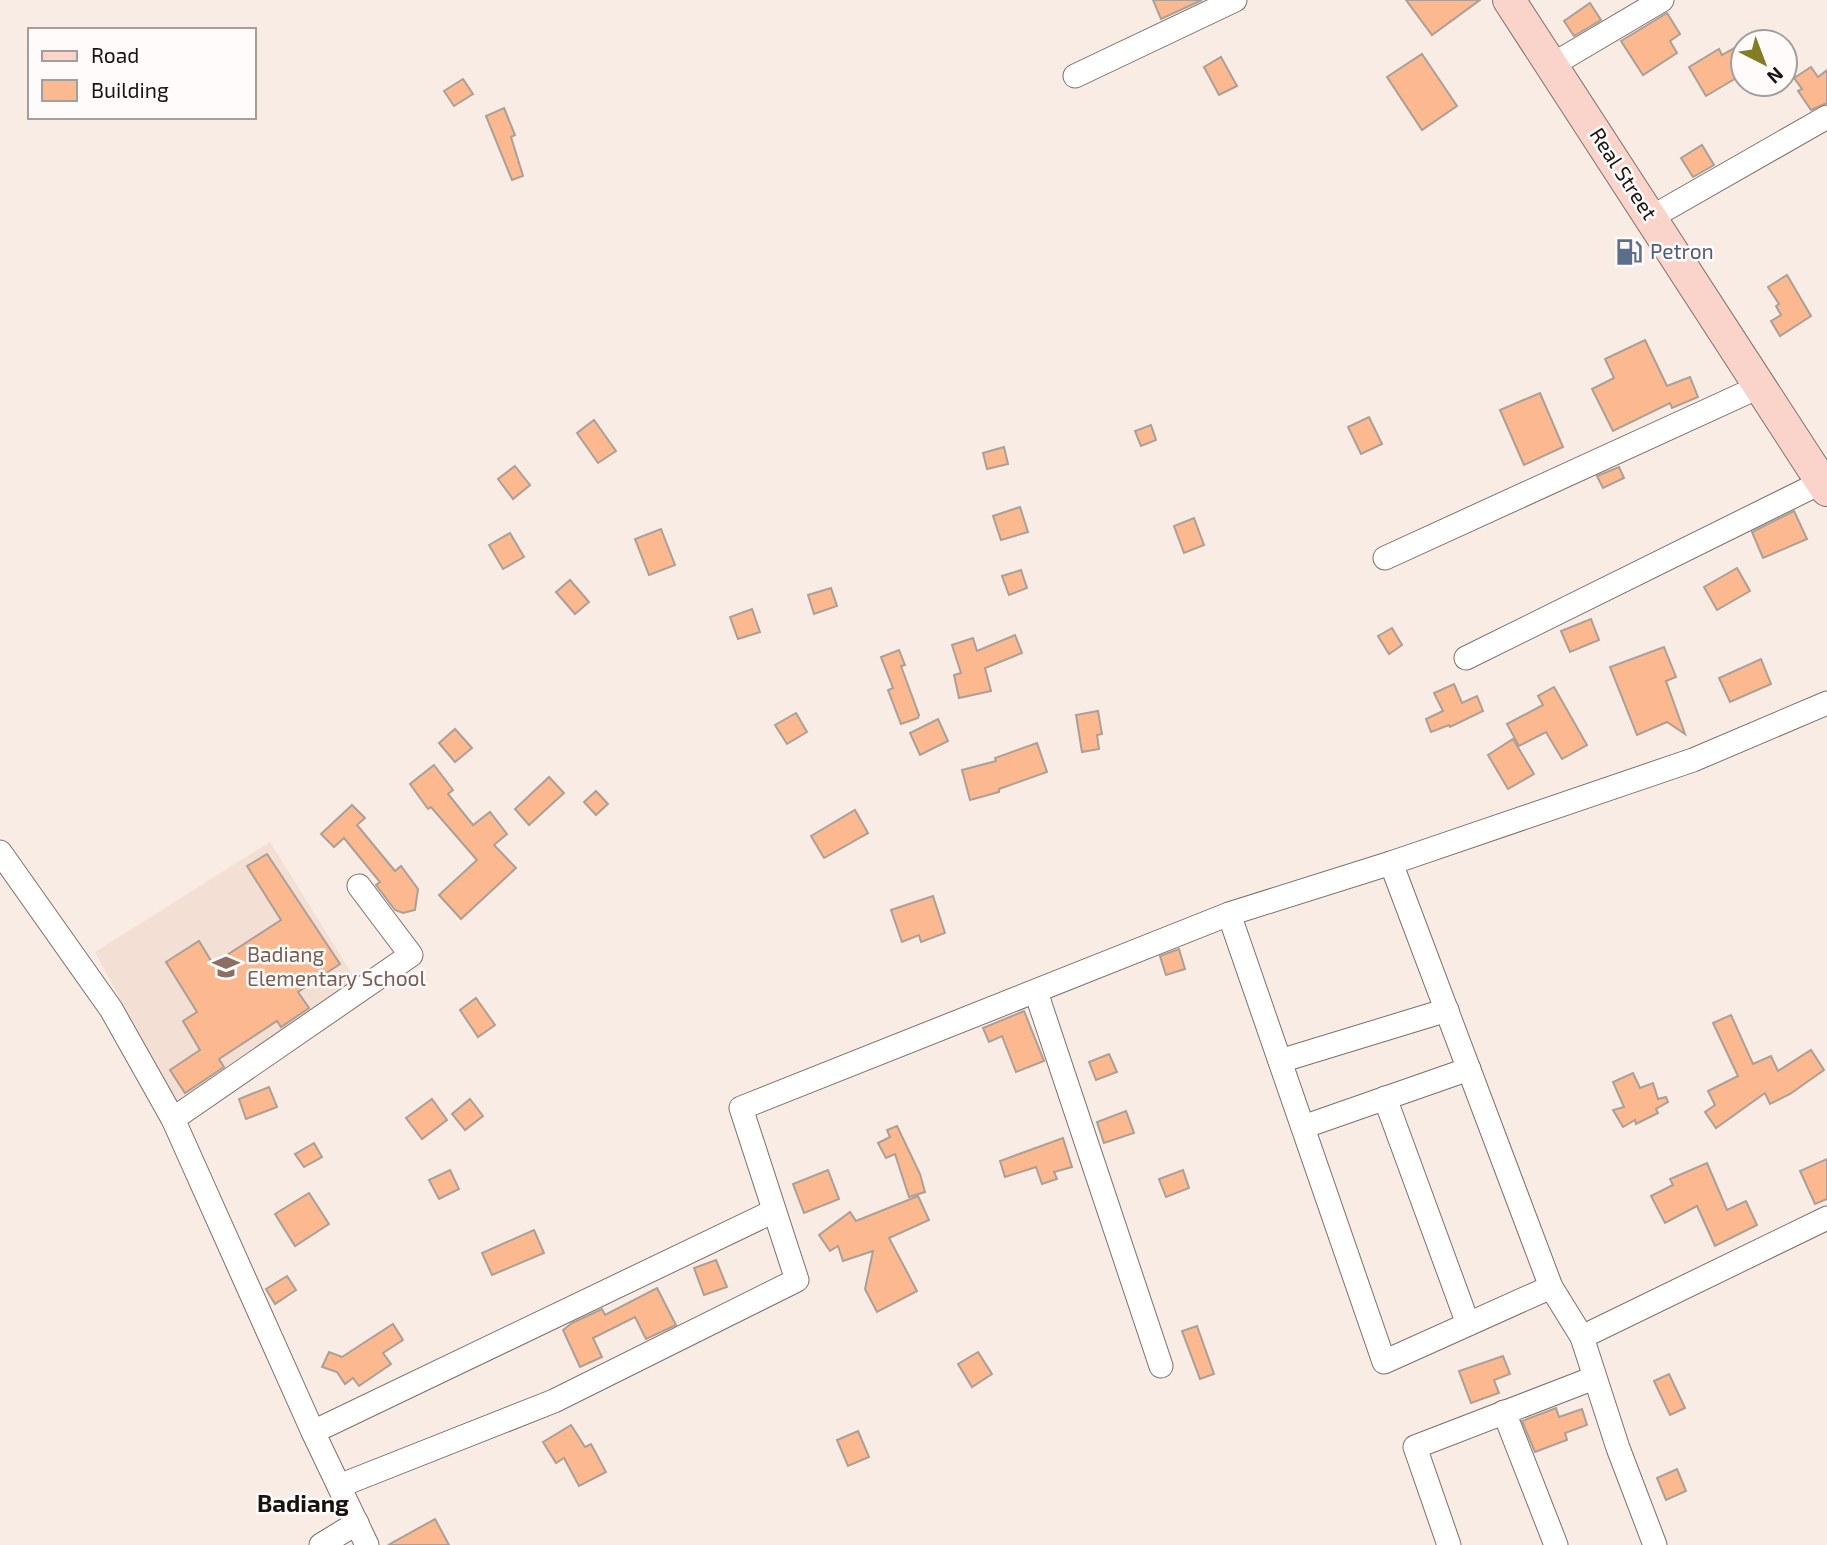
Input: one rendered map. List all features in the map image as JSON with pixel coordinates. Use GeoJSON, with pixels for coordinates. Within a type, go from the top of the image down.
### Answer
{"type":"FeatureCollection","features":[{"type":"Feature","properties":{"kind":"main road","name":"Real Street"},"geometry":{"type":"LineString","coordinates":[[1509,0],[1825,486]]}},
{"type":"Feature","properties":{"kind":"street"},"geometry":{"type":"LineString","coordinates":[[1075,76],[1235,0]]}},
{"type":"Feature","properties":{"kind":"street"},"geometry":{"type":"LineString","coordinates":[[1552,65],[1662,0]]}},
{"type":"Feature","properties":{"kind":"street"},"geometry":{"type":"LineString","coordinates":[[1651,217],[1827,117]]}},
{"type":"Feature","properties":{"kind":"street"},"geometry":{"type":"LineString","coordinates":[[1385,558],[1761,386]]}},
{"type":"Feature","properties":{"kind":"street"},"geometry":{"type":"LineString","coordinates":[[1466,658],[1825,486]]}},
{"type":"Feature","properties":{"kind":"street"},"geometry":{"type":"LineString","coordinates":[[339,1486],[554,1401],[797,1280],[741,1108],[1228,914],[1391,863],[1693,760],[1827,703]]}},
{"type":"Feature","properties":{"kind":"street"},"geometry":{"type":"LineString","coordinates":[[0,852],[111,1009],[173,1119],[313,1432],[367,1545]]}},
{"type":"Feature","properties":{"kind":"street"},"geometry":{"type":"LineString","coordinates":[[1391,863],[1550,1287],[1582,1337],[1594,1378],[1655,1545]]}},
{"type":"Feature","properties":{"kind":"street"},"geometry":{"type":"LineString","coordinates":[[173,1119],[411,955],[359,886]]}},
{"type":"Feature","properties":{"kind":"street"},"geometry":{"type":"LineString","coordinates":[[1228,914],[1384,1362],[1550,1287]]}},
{"type":"Feature","properties":{"kind":"street"},"geometry":{"type":"LineString","coordinates":[[1036,992],[1161,1366]]}},
{"type":"Feature","properties":{"kind":"street"},"geometry":{"type":"LineString","coordinates":[[1280,1061],[1447,1010]]}},
{"type":"Feature","properties":{"kind":"street"},"geometry":{"type":"LineString","coordinates":[[1303,1127],[1469,1069]]}},
{"type":"Feature","properties":{"kind":"street"},"geometry":{"type":"LineString","coordinates":[[1385,1098],[1468,1324]]}},
{"type":"Feature","properties":{"kind":"street"},"geometry":{"type":"LineString","coordinates":[[313,1432],[775,1211]]}},
{"type":"Feature","properties":{"kind":"street"},"geometry":{"type":"LineString","coordinates":[[1582,1337],[1827,1217]]}},
{"type":"Feature","properties":{"kind":"street"},"geometry":{"type":"LineString","coordinates":[[1449,1545],[1415,1447],[1594,1378]]}},
{"type":"Feature","properties":{"kind":"street"},"geometry":{"type":"LineString","coordinates":[[1504,1412],[1556,1545]]}},
{"type":"Feature","properties":{"kind":"street"},"geometry":{"type":"LineString","coordinates":[[321,1545],[357,1523]]}},
{"type":"Feature","properties":{"kind":"shaded area","name":"Badiang Elementary School"},"geometry":{"type":"Polygon","coordinates":[[[270,842],[357,982],[178,1107],[95,952],[270,842]]]}},
{"type":"Feature","properties":{"kind":"building"},"geometry":{"type":"Polygon","coordinates":[[[1153,0],[1202,0],[1161,19],[1153,0]]]}},
{"type":"Feature","properties":{"kind":"building"},"geometry":{"type":"Polygon","coordinates":[[[1406,0],[1480,0],[1432,35],[1406,0]]]}},
{"type":"Feature","properties":{"kind":"building"},"geometry":{"type":"Polygon","coordinates":[[[1590,3],[1601,20],[1574,36],[1564,21],[1590,3]]]}},
{"type":"Feature","properties":{"kind":"building"},"geometry":{"type":"Polygon","coordinates":[[[1667,13],[1680,34],[1670,41],[1677,53],[1643,75],[1621,41],[1667,13]]]}},
{"type":"Feature","properties":{"kind":"building"},"geometry":{"type":"Polygon","coordinates":[[[1719,49],[1722,55],[1729,51],[1729,82],[1706,96],[1689,67],[1719,49]]]}},
{"type":"Feature","properties":{"kind":"building"},"geometry":{"type":"Polygon","coordinates":[[[1422,54],[1457,106],[1422,130],[1387,77],[1422,54]]]}},
{"type":"Feature","properties":{"kind":"building"},"geometry":{"type":"Polygon","coordinates":[[[1221,57],[1237,86],[1219,95],[1204,67],[1221,57]]]}},
{"type":"Feature","properties":{"kind":"building"},"geometry":{"type":"Polygon","coordinates":[[[1811,67],[1818,77],[1827,70],[1827,103],[1811,110],[1799,92],[1802,89],[1799,75],[1811,67]]]}},
{"type":"Feature","properties":{"kind":"building"},"geometry":{"type":"Polygon","coordinates":[[[463,79],[473,94],[454,106],[444,91],[463,79]]]}},
{"type":"Feature","properties":{"kind":"building"},"geometry":{"type":"Polygon","coordinates":[[[504,108],[515,135],[511,137],[523,176],[512,180],[486,116],[504,108]]]}},
{"type":"Feature","properties":{"kind":"building"},"geometry":{"type":"Polygon","coordinates":[[[1702,145],[1714,165],[1693,177],[1681,158],[1702,145]]]}},
{"type":"Feature","properties":{"kind":"building"},"geometry":{"type":"Polygon","coordinates":[[[1787,275],[1811,316],[1780,336],[1771,321],[1781,315],[1776,306],[1779,304],[1768,287],[1787,275]]]}},
{"type":"Feature","properties":{"kind":"building"},"geometry":{"type":"Polygon","coordinates":[[[1645,340],[1667,386],[1690,377],[1698,397],[1672,408],[1670,403],[1613,431],[1592,389],[1614,378],[1605,359],[1645,340]]]}},
{"type":"Feature","properties":{"kind":"building"},"geometry":{"type":"Polygon","coordinates":[[[1540,393],[1563,447],[1524,465],[1500,410],[1540,393]]]}},
{"type":"Feature","properties":{"kind":"building"},"geometry":{"type":"Polygon","coordinates":[[[1369,417],[1382,444],[1361,454],[1348,427],[1369,417]]]}},
{"type":"Feature","properties":{"kind":"building"},"geometry":{"type":"Polygon","coordinates":[[[594,420],[616,451],[598,463],[577,433],[594,420]]]}},
{"type":"Feature","properties":{"kind":"building"},"geometry":{"type":"Polygon","coordinates":[[[1151,425],[1156,440],[1141,446],[1135,431],[1151,425]]]}},
{"type":"Feature","properties":{"kind":"building"},"geometry":{"type":"Polygon","coordinates":[[[1004,447],[1008,464],[987,469],[983,453],[1004,447]]]}},
{"type":"Feature","properties":{"kind":"building"},"geometry":{"type":"Polygon","coordinates":[[[515,466],[530,485],[513,499],[498,479],[515,466]]]}},
{"type":"Feature","properties":{"kind":"building"},"geometry":{"type":"Polygon","coordinates":[[[1619,467],[1624,478],[1603,488],[1597,476],[1619,467]]]}},
{"type":"Feature","properties":{"kind":"building"},"geometry":{"type":"Polygon","coordinates":[[[1020,507],[1028,532],[1001,540],[993,516],[1020,507]]]}},
{"type":"Feature","properties":{"kind":"building"},"geometry":{"type":"Polygon","coordinates":[[[1794,511],[1807,539],[1763,558],[1752,532],[1794,511]]]}},
{"type":"Feature","properties":{"kind":"building"},"geometry":{"type":"Polygon","coordinates":[[[1194,518],[1204,545],[1184,553],[1174,526],[1194,518]]]}},
{"type":"Feature","properties":{"kind":"building"},"geometry":{"type":"Polygon","coordinates":[[[661,529],[675,565],[649,575],[635,539],[661,529]]]}},
{"type":"Feature","properties":{"kind":"building"},"geometry":{"type":"Polygon","coordinates":[[[510,533],[524,557],[503,569],[489,545],[510,533]]]}},
{"type":"Feature","properties":{"kind":"building"},"geometry":{"type":"Polygon","coordinates":[[[1737,568],[1750,591],[1717,610],[1704,587],[1737,568]]]}},
{"type":"Feature","properties":{"kind":"building"},"geometry":{"type":"Polygon","coordinates":[[[1021,570],[1027,588],[1009,595],[1002,576],[1021,570]]]}},
{"type":"Feature","properties":{"kind":"building"},"geometry":{"type":"Polygon","coordinates":[[[570,580],[589,602],[575,614],[556,592],[570,580]]]}},
{"type":"Feature","properties":{"kind":"building"},"geometry":{"type":"Polygon","coordinates":[[[831,588],[837,606],[814,614],[808,595],[831,588]]]}},
{"type":"Feature","properties":{"kind":"building"},"geometry":{"type":"Polygon","coordinates":[[[752,609],[760,632],[738,639],[730,617],[752,609]]]}},
{"type":"Feature","properties":{"kind":"building"},"geometry":{"type":"Polygon","coordinates":[[[1591,619],[1599,640],[1570,652],[1561,631],[1591,619]]]}},
{"type":"Feature","properties":{"kind":"building"},"geometry":{"type":"Polygon","coordinates":[[[1392,628],[1402,645],[1389,654],[1378,636],[1392,628]]]}},
{"type":"Feature","properties":{"kind":"building"},"geometry":{"type":"Polygon","coordinates":[[[1015,635],[1022,653],[985,668],[991,691],[959,698],[954,675],[961,673],[952,645],[973,638],[977,651],[1015,635]]]}},
{"type":"Feature","properties":{"kind":"building"},"geometry":{"type":"Polygon","coordinates":[[[1664,647],[1676,677],[1666,681],[1685,734],[1667,722],[1637,735],[1610,667],[1664,647]]]}},
{"type":"Feature","properties":{"kind":"building"},"geometry":{"type":"Polygon","coordinates":[[[899,650],[905,665],[901,666],[919,715],[918,718],[901,724],[888,690],[893,688],[881,657],[899,650]]]}},
{"type":"Feature","properties":{"kind":"building"},"geometry":{"type":"Polygon","coordinates":[[[1761,659],[1771,684],[1730,702],[1719,678],[1761,659]]]}},
{"type":"Feature","properties":{"kind":"building"},"geometry":{"type":"Polygon","coordinates":[[[1454,684],[1462,703],[1477,696],[1483,711],[1450,727],[1449,725],[1431,732],[1426,719],[1443,711],[1434,693],[1454,684]]]}},
{"type":"Feature","properties":{"kind":"building"},"geometry":{"type":"Polygon","coordinates":[[[1554,687],[1587,745],[1562,759],[1546,732],[1519,746],[1507,724],[1543,705],[1538,696],[1554,687]]]}},
{"type":"Feature","properties":{"kind":"building"},"geometry":{"type":"Polygon","coordinates":[[[1098,711],[1102,734],[1097,735],[1099,749],[1082,752],[1076,715],[1098,711]]]}},
{"type":"Feature","properties":{"kind":"building"},"geometry":{"type":"Polygon","coordinates":[[[796,713],[807,732],[787,744],[775,725],[796,713]]]}},
{"type":"Feature","properties":{"kind":"building"},"geometry":{"type":"Polygon","coordinates":[[[938,719],[948,741],[920,755],[910,733],[938,719]]]}},
{"type":"Feature","properties":{"kind":"building"},"geometry":{"type":"Polygon","coordinates":[[[455,729],[472,748],[455,762],[439,743],[455,729]]]}},
{"type":"Feature","properties":{"kind":"building"},"geometry":{"type":"Polygon","coordinates":[[[1513,739],[1534,774],[1508,789],[1488,755],[1513,739]]]}},
{"type":"Feature","properties":{"kind":"building"},"geometry":{"type":"Polygon","coordinates":[[[1037,743],[1047,772],[999,789],[999,792],[970,800],[962,770],[996,761],[995,758],[1037,743]]]}},
{"type":"Feature","properties":{"kind":"building"},"geometry":{"type":"Polygon","coordinates":[[[434,765],[453,790],[448,794],[473,825],[490,812],[507,834],[494,845],[516,868],[461,919],[439,895],[477,860],[431,807],[428,809],[410,784],[434,765]]]}},
{"type":"Feature","properties":{"kind":"building"},"geometry":{"type":"Polygon","coordinates":[[[549,777],[564,793],[529,825],[515,809],[549,777]]]}},
{"type":"Feature","properties":{"kind":"building"},"geometry":{"type":"Polygon","coordinates":[[[596,791],[608,804],[596,815],[584,802],[596,791]]]}},
{"type":"Feature","properties":{"kind":"building"},"geometry":{"type":"Polygon","coordinates":[[[352,805],[365,818],[357,825],[395,871],[401,866],[418,889],[415,910],[403,913],[395,910],[376,885],[380,882],[344,838],[334,847],[321,834],[352,805]]]}},
{"type":"Feature","properties":{"kind":"building"},"geometry":{"type":"Polygon","coordinates":[[[855,810],[868,833],[824,858],[811,836],[855,810]]]}},
{"type":"Feature","properties":{"kind":"building"},"geometry":{"type":"Polygon","coordinates":[[[267,854],[340,964],[298,992],[309,1008],[281,1027],[277,1021],[219,1059],[224,1067],[185,1093],[170,1070],[200,1050],[183,1021],[197,1012],[166,962],[199,941],[213,964],[281,920],[247,866],[267,854]]]}},
{"type":"Feature","properties":{"kind":"building"},"geometry":{"type":"Polygon","coordinates":[[[933,896],[945,933],[921,942],[919,935],[902,942],[891,910],[933,896]]]}},
{"type":"Feature","properties":{"kind":"building"},"geometry":{"type":"Polygon","coordinates":[[[1179,949],[1185,969],[1166,975],[1160,956],[1179,949]]]}},
{"type":"Feature","properties":{"kind":"building"},"geometry":{"type":"Polygon","coordinates":[[[476,998],[495,1025],[478,1037],[460,1010],[476,998]]]}},
{"type":"Feature","properties":{"kind":"building"},"geometry":{"type":"Polygon","coordinates":[[[1024,1011],[1044,1061],[1016,1072],[1002,1036],[989,1042],[983,1028],[1024,1011]]]}},
{"type":"Feature","properties":{"kind":"building"},"geometry":{"type":"Polygon","coordinates":[[[1731,1015],[1753,1064],[1771,1056],[1778,1071],[1811,1050],[1824,1070],[1790,1094],[1770,1104],[1765,1093],[1716,1128],[1705,1112],[1715,1105],[1708,1091],[1738,1076],[1713,1023],[1731,1015]]]}},
{"type":"Feature","properties":{"kind":"building"},"geometry":{"type":"Polygon","coordinates":[[[1109,1054],[1117,1072],[1096,1080],[1089,1062],[1109,1054]]]}},
{"type":"Feature","properties":{"kind":"building"},"geometry":{"type":"Polygon","coordinates":[[[1633,1073],[1640,1088],[1653,1083],[1658,1099],[1666,1097],[1668,1102],[1656,1109],[1658,1113],[1623,1127],[1613,1110],[1624,1107],[1613,1082],[1633,1073]]]}},
{"type":"Feature","properties":{"kind":"building"},"geometry":{"type":"Polygon","coordinates":[[[269,1087],[277,1107],[246,1119],[239,1099],[269,1087]]]}},
{"type":"Feature","properties":{"kind":"building"},"geometry":{"type":"Polygon","coordinates":[[[432,1099],[447,1120],[422,1139],[406,1118],[432,1099]]]}},
{"type":"Feature","properties":{"kind":"building"},"geometry":{"type":"Polygon","coordinates":[[[470,1099],[483,1116],[465,1130],[452,1114],[470,1099]]]}},
{"type":"Feature","properties":{"kind":"building"},"geometry":{"type":"Polygon","coordinates":[[[1126,1111],[1134,1133],[1104,1143],[1097,1122],[1126,1111]]]}},
{"type":"Feature","properties":{"kind":"building"},"geometry":{"type":"Polygon","coordinates":[[[897,1126],[920,1174],[925,1192],[909,1197],[895,1154],[886,1158],[878,1143],[890,1137],[887,1130],[897,1126]]]}},
{"type":"Feature","properties":{"kind":"building"},"geometry":{"type":"Polygon","coordinates":[[[1063,1138],[1072,1167],[1054,1172],[1057,1179],[1042,1184],[1036,1167],[1005,1177],[1000,1161],[1063,1138]]]}},
{"type":"Feature","properties":{"kind":"building"},"geometry":{"type":"Polygon","coordinates":[[[314,1143],[322,1157],[304,1167],[295,1154],[314,1143]]]}},
{"type":"Feature","properties":{"kind":"building"},"geometry":{"type":"Polygon","coordinates":[[[1827,1159],[1827,1199],[1815,1204],[1800,1171],[1827,1159]]]}},
{"type":"Feature","properties":{"kind":"building"},"geometry":{"type":"Polygon","coordinates":[[[1707,1163],[1727,1210],[1746,1201],[1757,1225],[1715,1246],[1697,1206],[1665,1223],[1651,1196],[1673,1185],[1670,1179],[1707,1163]]]}},
{"type":"Feature","properties":{"kind":"building"},"geometry":{"type":"Polygon","coordinates":[[[450,1170],[459,1189],[439,1199],[429,1180],[450,1170]]]}},
{"type":"Feature","properties":{"kind":"building"},"geometry":{"type":"Polygon","coordinates":[[[828,1170],[839,1199],[804,1213],[793,1184],[828,1170]]]}},
{"type":"Feature","properties":{"kind":"building"},"geometry":{"type":"Polygon","coordinates":[[[1183,1170],[1189,1188],[1166,1197],[1159,1179],[1183,1170]]]}},
{"type":"Feature","properties":{"kind":"building"},"geometry":{"type":"Polygon","coordinates":[[[309,1193],[329,1224],[295,1246],[275,1214],[309,1193]]]}},
{"type":"Feature","properties":{"kind":"building"},"geometry":{"type":"Polygon","coordinates":[[[918,1196],[929,1220],[889,1238],[917,1291],[877,1312],[865,1289],[873,1251],[843,1261],[838,1246],[830,1251],[819,1235],[850,1212],[856,1221],[918,1196]]]}},
{"type":"Feature","properties":{"kind":"building"},"geometry":{"type":"Polygon","coordinates":[[[534,1230],[544,1253],[492,1275],[482,1253],[534,1230]]]}},
{"type":"Feature","properties":{"kind":"building"},"geometry":{"type":"Polygon","coordinates":[[[716,1260],[727,1287],[704,1295],[694,1268],[716,1260]]]}},
{"type":"Feature","properties":{"kind":"building"},"geometry":{"type":"Polygon","coordinates":[[[287,1276],[296,1290],[275,1304],[266,1289],[287,1276]]]}},
{"type":"Feature","properties":{"kind":"building"},"geometry":{"type":"Polygon","coordinates":[[[657,1288],[676,1325],[646,1339],[635,1317],[593,1338],[602,1357],[580,1367],[563,1330],[602,1309],[605,1315],[657,1288]]]}},
{"type":"Feature","properties":{"kind":"building"},"geometry":{"type":"Polygon","coordinates":[[[393,1324],[403,1340],[383,1353],[391,1364],[359,1386],[353,1378],[345,1384],[337,1372],[322,1367],[329,1352],[342,1357],[393,1324]]]}},
{"type":"Feature","properties":{"kind":"building"},"geometry":{"type":"Polygon","coordinates":[[[1197,1326],[1214,1374],[1200,1379],[1182,1331],[1197,1326]]]}},
{"type":"Feature","properties":{"kind":"building"},"geometry":{"type":"Polygon","coordinates":[[[978,1352],[992,1374],[972,1387],[958,1364],[978,1352]]]}},
{"type":"Feature","properties":{"kind":"building"},"geometry":{"type":"Polygon","coordinates":[[[1503,1356],[1510,1374],[1494,1380],[1499,1393],[1471,1403],[1459,1371],[1503,1356]]]}},
{"type":"Feature","properties":{"kind":"building"},"geometry":{"type":"Polygon","coordinates":[[[1669,1374],[1685,1408],[1670,1415],[1654,1381],[1669,1374]]]}},
{"type":"Feature","properties":{"kind":"building"},"geometry":{"type":"Polygon","coordinates":[[[1556,1408],[1559,1417],[1582,1409],[1587,1425],[1565,1433],[1567,1440],[1535,1452],[1522,1421],[1556,1408]]]}},
{"type":"Feature","properties":{"kind":"building"},"geometry":{"type":"Polygon","coordinates":[[[571,1425],[585,1447],[591,1444],[606,1472],[579,1486],[564,1458],[556,1463],[543,1442],[571,1425]]]}},
{"type":"Feature","properties":{"kind":"building"},"geometry":{"type":"Polygon","coordinates":[[[858,1431],[869,1457],[848,1466],[837,1440],[858,1431]]]}},
{"type":"Feature","properties":{"kind":"building"},"geometry":{"type":"Polygon","coordinates":[[[1677,1469],[1686,1491],[1666,1500],[1657,1478],[1677,1469]]]}},
{"type":"Feature","properties":{"kind":"building"},"geometry":{"type":"Polygon","coordinates":[[[435,1519],[449,1545],[388,1545],[435,1519]]]}},
{"type":"Feature","properties":{"kind":"place","name":"Petron"},"geometry":{"type":"Point","coordinates":[1629,252]}},
{"type":"Feature","properties":{"kind":"place","name":"Badiang Elementary School"},"geometry":{"type":"Point","coordinates":[226,967]}},
{"type":"Feature","properties":{"kind":"district","name":"Badiang"},"geometry":{"type":"Point","coordinates":[303,1504]}}]}
